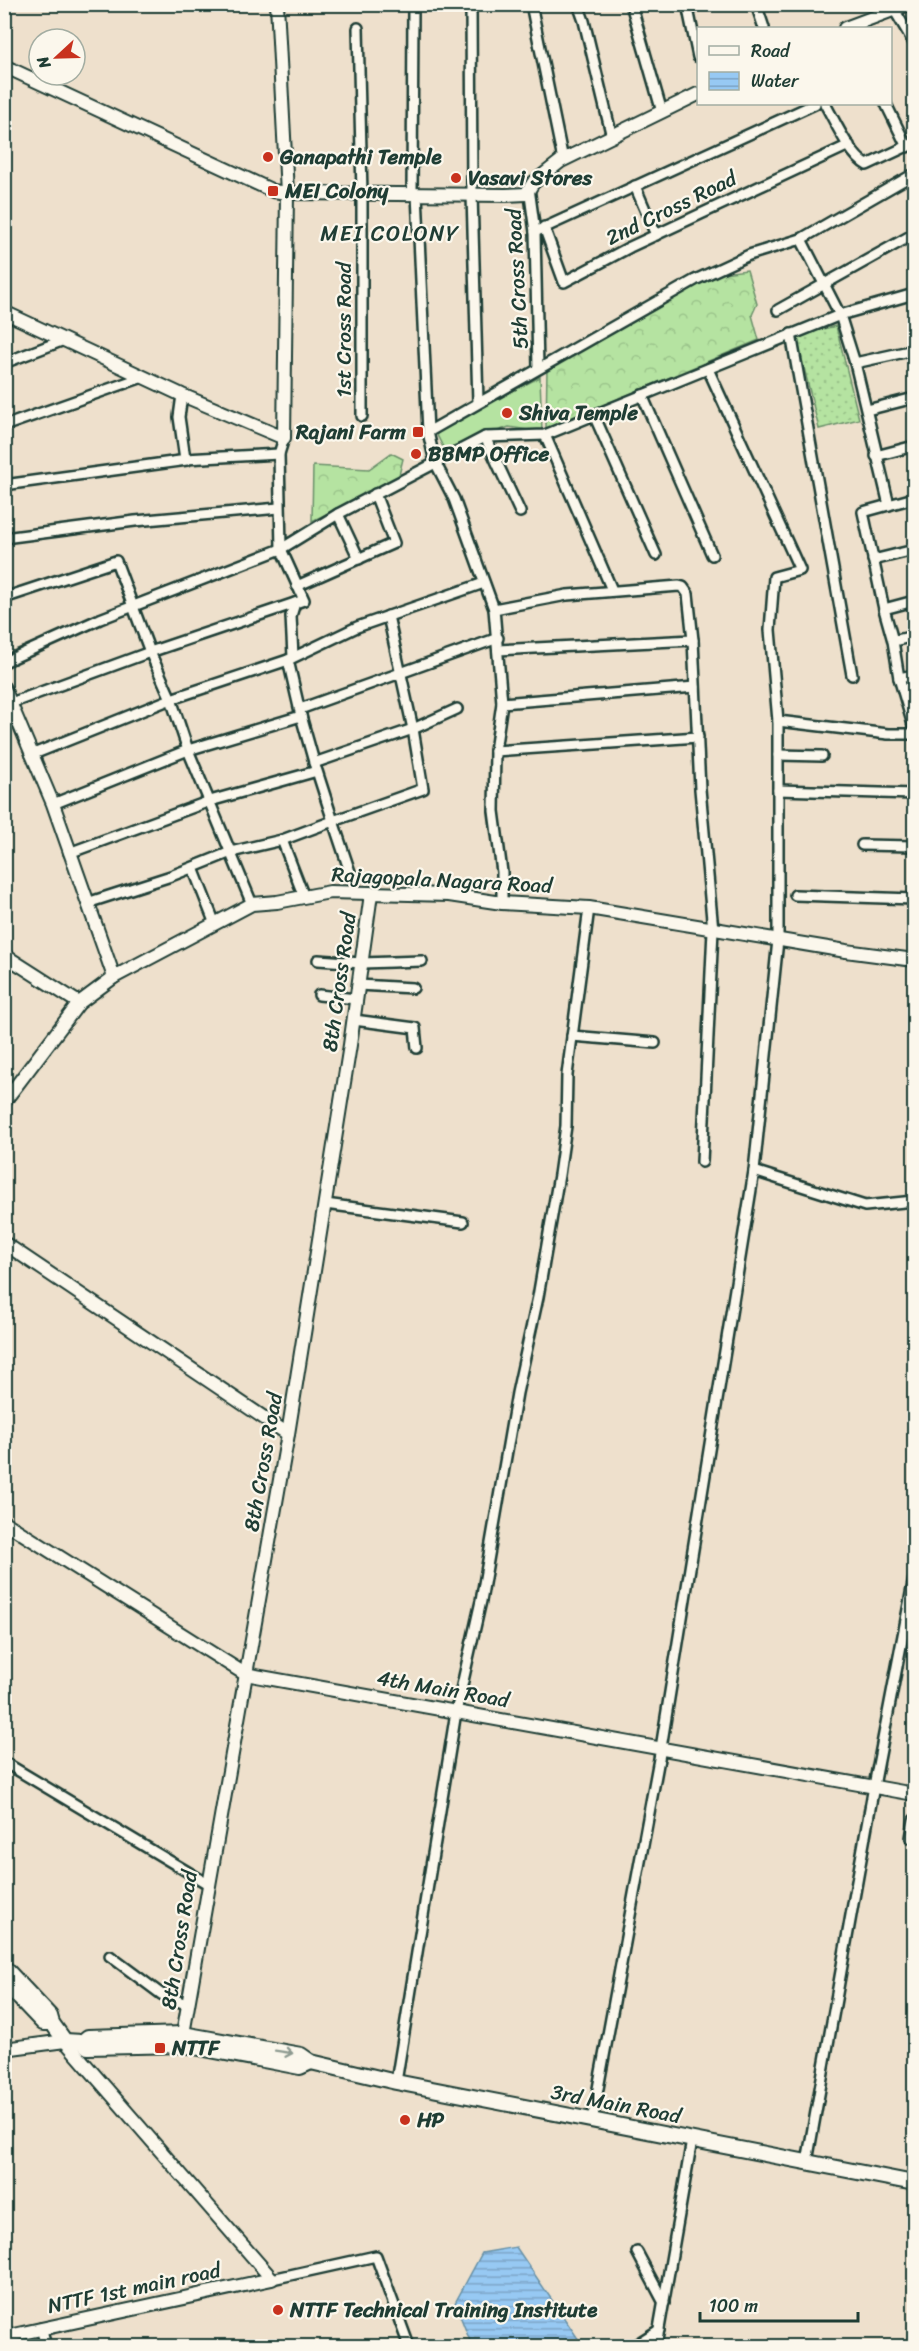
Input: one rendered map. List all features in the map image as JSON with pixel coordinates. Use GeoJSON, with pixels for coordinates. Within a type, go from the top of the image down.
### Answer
{"type":"FeatureCollection","features":[{"type":"Feature","properties":{"kind":"main road"},"geometry":{"type":"LineString","coordinates":[[4,1967],[50,2016],[52,2024],[65,2042]]}},
{"type":"Feature","properties":{"kind":"main road"},"geometry":{"type":"LineString","coordinates":[[4,1982],[43,2023],[52,2024]]}},
{"type":"Feature","properties":{"kind":"main road","name":"3rd Main Road"},"geometry":{"type":"LineString","coordinates":[[65,2042],[82,2042],[88,2037],[183,2034],[301,2055],[310,2062],[396,2082],[915,2183]]}},
{"type":"Feature","properties":{"kind":"main road","name":"3rd Main Road"},"geometry":{"type":"LineString","coordinates":[[82,2042],[88,2047],[184,2045],[300,2067],[310,2062]]}},
{"type":"Feature","properties":{"kind":"street"},"geometry":{"type":"LineString","coordinates":[[11,703],[150,652],[304,600],[281,549],[279,508],[279,453],[284,438],[287,193],[277,4]]}},
{"type":"Feature","properties":{"kind":"street"},"geometry":{"type":"LineString","coordinates":[[471,4],[472,195],[478,402]]}},
{"type":"Feature","properties":{"kind":"street"},"geometry":{"type":"LineString","coordinates":[[531,4],[563,160]]}},
{"type":"Feature","properties":{"kind":"street"},"geometry":{"type":"LineString","coordinates":[[578,4],[612,137]]}},
{"type":"Feature","properties":{"kind":"street"},"geometry":{"type":"LineString","coordinates":[[630,4],[662,112]]}},
{"type":"Feature","properties":{"kind":"street"},"geometry":{"type":"LineString","coordinates":[[687,4],[697,48]]}},
{"type":"Feature","properties":{"kind":"street"},"geometry":{"type":"LineString","coordinates":[[756,4],[764,27]]}},
{"type":"Feature","properties":{"kind":"street"},"geometry":{"type":"LineString","coordinates":[[848,27],[909,4]]}},
{"type":"Feature","properties":{"kind":"street"},"geometry":{"type":"LineString","coordinates":[[413,6],[415,194],[428,432],[435,462],[454,499],[495,609],[502,703],[495,751],[494,811],[502,872],[502,903]]}},
{"type":"Feature","properties":{"kind":"street"},"geometry":{"type":"LineString","coordinates":[[895,11],[915,43]]}},
{"type":"Feature","properties":{"kind":"street","name":"1st Cross Road"},"geometry":{"type":"LineString","coordinates":[[358,28],[362,194],[362,416]]}},
{"type":"Feature","properties":{"kind":"street"},"geometry":{"type":"LineString","coordinates":[[4,66],[273,191],[287,193],[526,194],[533,183],[563,160],[697,95]]}},
{"type":"Feature","properties":{"kind":"street"},"geometry":{"type":"LineString","coordinates":[[535,232],[813,105]]}},
{"type":"Feature","properties":{"kind":"street"},"geometry":{"type":"LineString","coordinates":[[826,105],[859,161],[867,165],[911,145],[887,105]]}},
{"type":"Feature","properties":{"kind":"street","name":"2nd Cross Road"},"geometry":{"type":"LineString","coordinates":[[544,227],[564,282],[656,235],[849,145]]}},
{"type":"Feature","properties":{"kind":"street"},"geometry":{"type":"LineString","coordinates":[[428,432],[695,280],[749,255],[801,239],[915,174]]}},
{"type":"Feature","properties":{"kind":"street"},"geometry":{"type":"LineString","coordinates":[[635,186],[656,235]]}},
{"type":"Feature","properties":{"kind":"street","name":"5th Cross Road"},"geometry":{"type":"LineString","coordinates":[[530,188],[535,232],[538,368]]}},
{"type":"Feature","properties":{"kind":"street"},"geometry":{"type":"LineString","coordinates":[[778,310],[915,234]]}},
{"type":"Feature","properties":{"kind":"street"},"geometry":{"type":"LineString","coordinates":[[801,239],[840,315],[855,363],[876,456],[890,505]]}},
{"type":"Feature","properties":{"kind":"street"},"geometry":{"type":"LineString","coordinates":[[4,662],[133,606],[281,549],[338,514],[485,437],[545,435],[840,315],[915,294]]}},
{"type":"Feature","properties":{"kind":"street"},"geometry":{"type":"LineString","coordinates":[[4,312],[182,395],[284,438]]}},
{"type":"Feature","properties":{"kind":"street"},"geometry":{"type":"LineString","coordinates":[[791,334],[852,675]]}},
{"type":"Feature","properties":{"kind":"street"},"geometry":{"type":"LineString","coordinates":[[4,363],[64,340]]}},
{"type":"Feature","properties":{"kind":"street"},"geometry":{"type":"LineString","coordinates":[[855,363],[915,350]]}},
{"type":"Feature","properties":{"kind":"street"},"geometry":{"type":"LineString","coordinates":[[592,2121],[661,1748],[754,1171],[778,940],[778,721],[771,630],[774,577],[800,570],[708,369]]}},
{"type":"Feature","properties":{"kind":"street"},"geometry":{"type":"LineString","coordinates":[[4,426],[143,377]]}},
{"type":"Feature","properties":{"kind":"street"},"geometry":{"type":"LineString","coordinates":[[182,395],[179,417],[187,460]]}},
{"type":"Feature","properties":{"kind":"street"},"geometry":{"type":"LineString","coordinates":[[642,395],[712,555]]}},
{"type":"Feature","properties":{"kind":"street"},"geometry":{"type":"LineString","coordinates":[[867,410],[915,398]]}},
{"type":"Feature","properties":{"kind":"street"},"geometry":{"type":"LineString","coordinates":[[594,415],[656,555]]}},
{"type":"Feature","properties":{"kind":"street"},"geometry":{"type":"LineString","coordinates":[[545,435],[612,590]]}},
{"type":"Feature","properties":{"kind":"street"},"geometry":{"type":"LineString","coordinates":[[485,437],[520,512]]}},
{"type":"Feature","properties":{"kind":"street"},"geometry":{"type":"LineString","coordinates":[[876,456],[915,446]]}},
{"type":"Feature","properties":{"kind":"street"},"geometry":{"type":"LineString","coordinates":[[4,485],[187,460],[279,453]]}},
{"type":"Feature","properties":{"kind":"street"},"geometry":{"type":"LineString","coordinates":[[297,586],[394,543],[375,495]]}},
{"type":"Feature","properties":{"kind":"street"},"geometry":{"type":"LineString","coordinates":[[914,721],[899,678],[893,641],[863,512],[915,498]]}},
{"type":"Feature","properties":{"kind":"street"},"geometry":{"type":"LineString","coordinates":[[4,538],[135,521],[279,508]]}},
{"type":"Feature","properties":{"kind":"street"},"geometry":{"type":"LineString","coordinates":[[338,514],[359,559]]}},
{"type":"Feature","properties":{"kind":"street"},"geometry":{"type":"LineString","coordinates":[[873,560],[915,550]]}},
{"type":"Feature","properties":{"kind":"street"},"geometry":{"type":"LineString","coordinates":[[4,598],[116,561],[150,652],[171,699],[188,750],[252,904]]}},
{"type":"Feature","properties":{"kind":"street"},"geometry":{"type":"LineString","coordinates":[[31,755],[171,699],[290,658],[357,627],[484,583]]}},
{"type":"Feature","properties":{"kind":"street"},"geometry":{"type":"LineString","coordinates":[[495,609],[567,595],[612,590],[683,587],[688,594],[713,930],[702,1162]]}},
{"type":"Feature","properties":{"kind":"street"},"geometry":{"type":"LineString","coordinates":[[884,609],[915,602]]}},
{"type":"Feature","properties":{"kind":"street"},"geometry":{"type":"LineString","coordinates":[[295,603],[291,616],[290,658],[300,712],[315,767],[357,893]]}},
{"type":"Feature","properties":{"kind":"street"},"geometry":{"type":"LineString","coordinates":[[87,903],[192,868],[231,852],[282,840],[423,789],[413,729],[388,616]]}},
{"type":"Feature","properties":{"kind":"street"},"geometry":{"type":"LineString","coordinates":[[893,641],[915,636]]}},
{"type":"Feature","properties":{"kind":"street"},"geometry":{"type":"LineString","coordinates":[[53,804],[188,750],[300,712],[498,638]]}},
{"type":"Feature","properties":{"kind":"street"},"geometry":{"type":"LineString","coordinates":[[498,650],[693,640]]}},
{"type":"Feature","properties":{"kind":"street"},"geometry":{"type":"LineString","coordinates":[[899,678],[915,675]]}},
{"type":"Feature","properties":{"kind":"street"},"geometry":{"type":"LineString","coordinates":[[502,703],[695,687]]}},
{"type":"Feature","properties":{"kind":"street"},"geometry":{"type":"LineString","coordinates":[[4,688],[53,804],[114,977]]}},
{"type":"Feature","properties":{"kind":"street"},"geometry":{"type":"LineString","coordinates":[[69,853],[210,801],[315,767],[413,729],[457,709]]}},
{"type":"Feature","properties":{"kind":"street"},"geometry":{"type":"LineString","coordinates":[[778,721],[888,734],[915,734]]}},
{"type":"Feature","properties":{"kind":"street"},"geometry":{"type":"LineString","coordinates":[[495,751],[698,737]]}},
{"type":"Feature","properties":{"kind":"street"},"geometry":{"type":"LineString","coordinates":[[778,755],[822,756]]}},
{"type":"Feature","properties":{"kind":"street"},"geometry":{"type":"LineString","coordinates":[[778,790],[915,794]]}},
{"type":"Feature","properties":{"kind":"street"},"geometry":{"type":"LineString","coordinates":[[282,840],[304,897]]}},
{"type":"Feature","properties":{"kind":"street"},"geometry":{"type":"LineString","coordinates":[[862,845],[915,846]]}},
{"type":"Feature","properties":{"kind":"street"},"geometry":{"type":"LineString","coordinates":[[192,868],[215,924]]}},
{"type":"Feature","properties":{"kind":"street","name":"Rajagopala Nagara Road"},"geometry":{"type":"LineString","coordinates":[[4,1102],[79,1003],[114,977],[252,904],[330,892],[449,895],[502,903],[589,908],[713,930],[915,960]]}},
{"type":"Feature","properties":{"kind":"street","name":"8th Cross Road"},"geometry":{"type":"LineString","coordinates":[[183,2034],[288,1434],[354,1020],[371,894]]}},
{"type":"Feature","properties":{"kind":"street"},"geometry":{"type":"LineString","coordinates":[[795,895],[915,900]]}},
{"type":"Feature","properties":{"kind":"street"},"geometry":{"type":"LineString","coordinates":[[396,2082],[456,1712],[481,1601],[517,1393],[538,1297],[560,1175],[566,1126],[567,1075],[589,908]]}},
{"type":"Feature","properties":{"kind":"street"},"geometry":{"type":"LineString","coordinates":[[4,955],[79,1003]]}},
{"type":"Feature","properties":{"kind":"street"},"geometry":{"type":"LineString","coordinates":[[318,960],[362,963],[422,961]]}},
{"type":"Feature","properties":{"kind":"street"},"geometry":{"type":"LineString","coordinates":[[358,985],[413,988]]}},
{"type":"Feature","properties":{"kind":"street"},"geometry":{"type":"LineString","coordinates":[[319,995],[356,999]]}},
{"type":"Feature","properties":{"kind":"street"},"geometry":{"type":"LineString","coordinates":[[354,1020],[415,1028],[417,1048]]}},
{"type":"Feature","properties":{"kind":"street"},"geometry":{"type":"LineString","coordinates":[[572,1036],[655,1043]]}},
{"type":"Feature","properties":{"kind":"street"},"geometry":{"type":"LineString","coordinates":[[754,1171],[865,1206],[915,1201]]}},
{"type":"Feature","properties":{"kind":"street"},"geometry":{"type":"LineString","coordinates":[[325,1204],[463,1222]]}},
{"type":"Feature","properties":{"kind":"street"},"geometry":{"type":"LineString","coordinates":[[4,1243],[288,1434]]}},
{"type":"Feature","properties":{"kind":"street","name":"4th Main Road"},"geometry":{"type":"LineString","coordinates":[[4,1522],[245,1674],[915,1794]]}},
{"type":"Feature","properties":{"kind":"street"},"geometry":{"type":"LineString","coordinates":[[807,2162],[874,1786],[915,1578]]}},
{"type":"Feature","properties":{"kind":"street"},"geometry":{"type":"LineString","coordinates":[[4,1762],[208,1884]]}},
{"type":"Feature","properties":{"kind":"street"},"geometry":{"type":"LineString","coordinates":[[911,1838],[915,1820]]}},
{"type":"Feature","properties":{"kind":"street"},"geometry":{"type":"LineString","coordinates":[[110,1956],[161,1994],[188,2005]]}},
{"type":"Feature","properties":{"kind":"street"},"geometry":{"type":"LineString","coordinates":[[4,2049],[65,2042],[272,2278],[376,2256],[409,2346]]}},
{"type":"Feature","properties":{"kind":"street"},"geometry":{"type":"LineString","coordinates":[[656,2346],[692,2140]]}},
{"type":"Feature","properties":{"kind":"street"},"geometry":{"type":"LineString","coordinates":[[637,2252],[664,2303]]}},
{"type":"Feature","properties":{"kind":"street","name":"NTTF 1st main road"},"geometry":{"type":"LineString","coordinates":[[4,2337],[272,2278]]}},
{"type":"Feature","properties":{"kind":"street"},"geometry":{"type":"LineString","coordinates":[[41,2328],[46,2346]]}},
{"type":"Feature","properties":{"kind":"street"},"geometry":{"type":"LineString","coordinates":[[634,2346],[659,2330]]}},
{"type":"Feature","properties":{"kind":"green space"},"geometry":{"type":"Polygon","coordinates":[[[747,270],[757,304],[752,315],[759,340],[546,429],[547,369],[715,274],[747,270]]]}},
{"type":"Feature","properties":{"kind":"green space"},"geometry":{"type":"Polygon","coordinates":[[[836,326],[859,419],[819,429],[796,335],[836,326]]]}},
{"type":"Feature","properties":{"kind":"green space"},"geometry":{"type":"Polygon","coordinates":[[[540,377],[542,432],[509,427],[444,449],[435,431],[540,377]]]}},
{"type":"Feature","properties":{"kind":"green space"},"geometry":{"type":"Polygon","coordinates":[[[391,453],[403,459],[398,479],[312,521],[313,466],[369,469],[391,453]]]}},
{"type":"Feature","properties":{"kind":"water"},"geometry":{"type":"Polygon","coordinates":[[[516,2247],[583,2346],[472,2346],[455,2303],[482,2253],[516,2247]]]}},
{"type":"Feature","properties":{"kind":"place","name":"Ganapathi Temple"},"geometry":{"type":"Point","coordinates":[268,157]}},
{"type":"Feature","properties":{"kind":"place","name":"Vasavi Stores"},"geometry":{"type":"Point","coordinates":[456,178]}},
{"type":"Feature","properties":{"kind":"place","name":"MEI Colony"},"geometry":{"type":"Point","coordinates":[273,191]}},
{"type":"Feature","properties":{"kind":"place","name":"Shiva Temple"},"geometry":{"type":"Point","coordinates":[507,413]}},
{"type":"Feature","properties":{"kind":"place","name":"Rajani Farm"},"geometry":{"type":"Point","coordinates":[418,432]}},
{"type":"Feature","properties":{"kind":"place","name":"BBMP Office"},"geometry":{"type":"Point","coordinates":[416,454]}},
{"type":"Feature","properties":{"kind":"place","name":"NTTF"},"geometry":{"type":"Point","coordinates":[160,2048]}},
{"type":"Feature","properties":{"kind":"place","name":"HP"},"geometry":{"type":"Point","coordinates":[405,2120]}},
{"type":"Feature","properties":{"kind":"place","name":"NTTF Technical Training Institute"},"geometry":{"type":"Point","coordinates":[278,2310]}},
{"type":"Feature","properties":{"kind":"district","name":"MEI COLONY"},"geometry":{"type":"Point","coordinates":[390,233]}}]}
